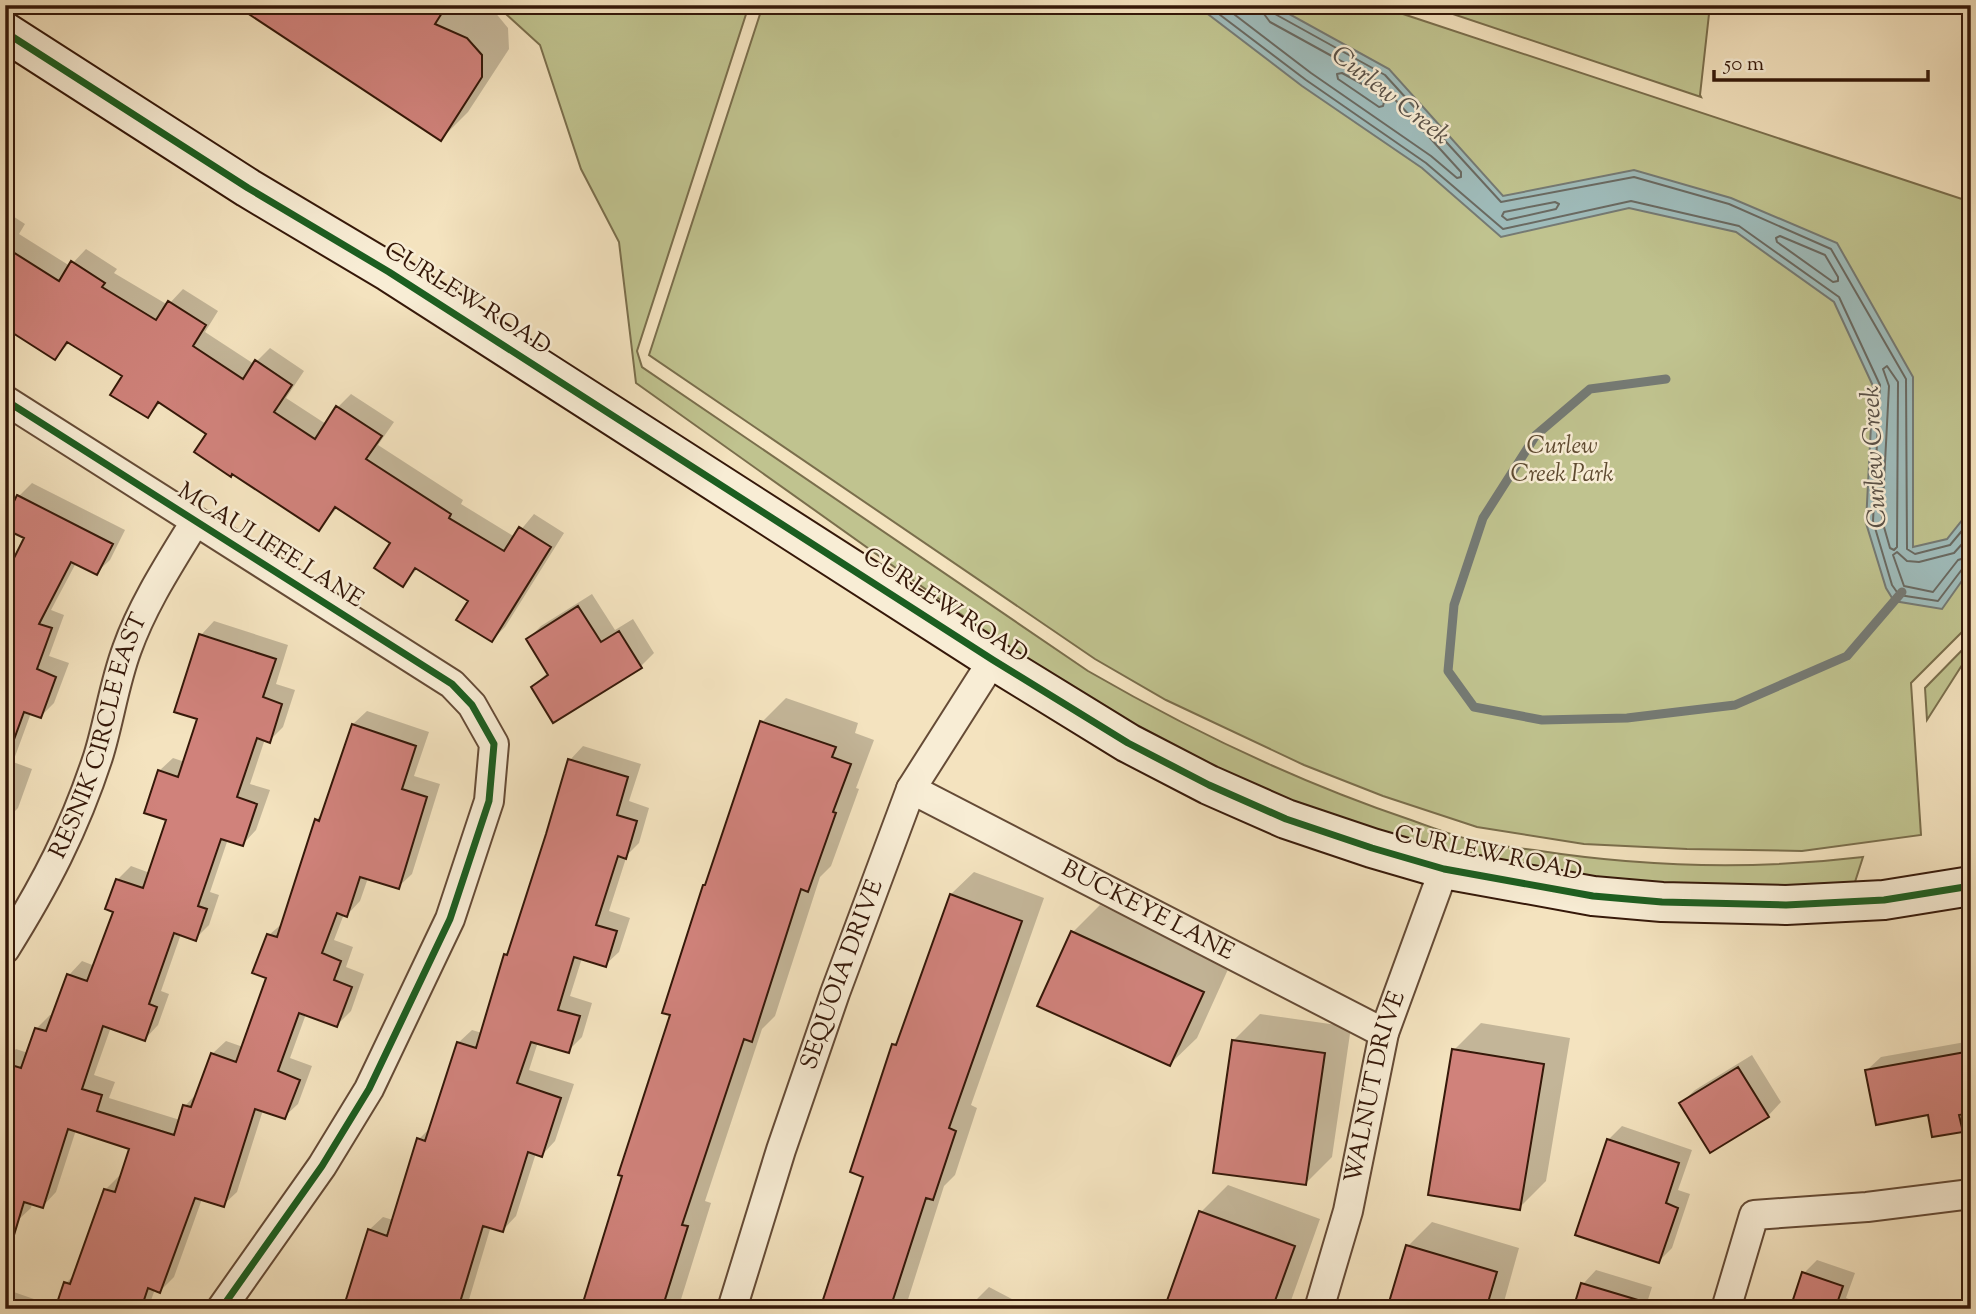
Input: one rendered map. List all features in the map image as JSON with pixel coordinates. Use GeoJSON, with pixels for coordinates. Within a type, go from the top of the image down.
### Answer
{"type":"FeatureCollection","features":[{"type":"Feature","properties":{"kind":"main road","name":"CURLEW ROAD"},"geometry":{"type":"LineString","coordinates":[[5,33],[248,188],[389,272],[993,660],[1128,743],[1209,785],[1286,819],[1444,869],[1593,896],[1662,902],[1786,905],[1884,900],[1971,886]]}},
{"type":"Feature","properties":{"kind":"street","name":"MCAULIFFE LANE"},"geometry":{"type":"LineString","coordinates":[[5,400],[452,684],[472,705],[494,744],[489,801],[450,919],[369,1089],[323,1166],[221,1309]]}},
{"type":"Feature","properties":{"kind":"street","name":"RESNIK CIRCLE EAST"},"geometry":{"type":"LineString","coordinates":[[5,949],[41,892],[67,840],[98,756],[126,651],[144,608],[195,522]]}},
{"type":"Feature","properties":{"kind":"street","name":"SEQUOIA DRIVE"},"geometry":{"type":"LineString","coordinates":[[732,1309],[835,993],[911,789],[993,660]]}},
{"type":"Feature","properties":{"kind":"street","name":"BUCKEYE LANE"},"geometry":{"type":"LineString","coordinates":[[911,789],[1384,1033]]}},
{"type":"Feature","properties":{"kind":"street","name":"WALNUT DRIVE"},"geometry":{"type":"LineString","coordinates":[[1319,1309],[1348,1211],[1384,1033],[1444,869]]}},
{"type":"Feature","properties":{"kind":"street"},"geometry":{"type":"LineString","coordinates":[[1726,1309],[1755,1214],[1867,1207],[1971,1194]]}},
{"type":"Feature","properties":{"kind":"green space"},"geometry":{"type":"Polygon","coordinates":[[[496,5],[749,5],[637,351],[642,367],[1088,671],[1205,734],[1286,772],[1464,838],[1494,845],[1575,856],[1698,865],[1781,864],[1863,857],[1854,885],[1786,889],[1664,886],[1555,876],[1449,854],[1292,803],[1216,770],[1121,721],[1035,667],[636,383],[619,242],[581,169],[540,45],[496,5]]]}},
{"type":"Feature","properties":{"kind":"green space","name":"Curlew Creek Park"},"geometry":{"type":"Polygon","coordinates":[[[763,5],[1385,5],[1400,13],[1971,202],[1971,623],[1911,683],[1921,835],[1802,851],[1584,844],[1477,827],[1383,796],[1304,765],[1166,700],[1095,659],[649,355],[763,5]]]}},
{"type":"Feature","properties":{"kind":"green space"},"geometry":{"type":"Polygon","coordinates":[[[1426,5],[1710,5],[1701,97],[1426,5]]]}},
{"type":"Feature","properties":{"kind":"green space"},"geometry":{"type":"Polygon","coordinates":[[[1971,641],[1971,651],[1927,720],[1925,688],[1971,641]]]}},
{"type":"Feature","properties":{"kind":"water","name":"Curlew Creek"},"geometry":{"type":"Polygon","coordinates":[[[1196,5],[1273,5],[1389,69],[1503,196],[1634,170],[1731,198],[1837,243],[1913,377],[1913,547],[1947,539],[1971,509],[1971,568],[1942,609],[1894,601],[1886,588],[1866,523],[1873,386],[1834,302],[1736,232],[1629,208],[1501,237],[1422,168],[1302,86],[1196,5]]]}},
{"type":"Feature","properties":{"kind":"building"},"geometry":{"type":"Polygon","coordinates":[[[235,5],[447,5],[435,24],[467,38],[482,55],[482,77],[441,141],[235,5]]]}},
{"type":"Feature","properties":{"kind":"building"},"geometry":{"type":"Polygon","coordinates":[[[5,247],[59,281],[71,261],[105,283],[102,287],[156,320],[168,301],[206,325],[193,346],[243,379],[255,360],[292,385],[274,412],[315,439],[336,406],[382,436],[366,459],[451,514],[449,518],[504,551],[519,527],[551,547],[492,642],[456,620],[468,601],[415,568],[403,587],[374,568],[390,543],[335,507],[319,531],[194,452],[206,434],[158,402],[148,418],[110,395],[122,376],[67,342],[55,360],[5,328],[5,247]]]}},
{"type":"Feature","properties":{"kind":"building"},"geometry":{"type":"Polygon","coordinates":[[[17,495],[113,544],[97,575],[71,562],[39,624],[52,628],[37,669],[56,677],[41,718],[24,712],[8,756],[5,756],[5,576],[24,538],[5,529],[5,520],[17,495]]]}},
{"type":"Feature","properties":{"kind":"building"},"geometry":{"type":"Polygon","coordinates":[[[578,606],[601,642],[619,631],[642,668],[553,723],[531,687],[548,675],[526,639],[578,606]]]}},
{"type":"Feature","properties":{"kind":"building"},"geometry":{"type":"Polygon","coordinates":[[[199,634],[276,659],[263,697],[282,704],[270,743],[257,738],[237,797],[257,804],[243,846],[221,839],[198,906],[207,909],[196,941],[174,933],[149,1004],[157,1007],[145,1041],[103,1026],[82,1089],[102,1095],[97,1111],[174,1135],[183,1105],[191,1107],[211,1053],[236,1062],[266,978],[252,973],[267,934],[277,937],[315,819],[319,821],[352,724],[416,746],[402,789],[427,797],[399,889],[360,877],[347,917],[337,913],[322,953],[341,961],[334,980],[352,987],[337,1027],[299,1013],[278,1071],[300,1080],[285,1119],[255,1109],[224,1207],[195,1198],[160,1293],[148,1288],[141,1309],[55,1309],[64,1282],[70,1284],[104,1189],[115,1192],[129,1149],[68,1129],[43,1208],[24,1202],[11,1245],[5,1245],[5,1063],[21,1068],[35,1028],[46,1031],[67,974],[87,981],[113,912],[105,909],[116,879],[143,888],[166,820],[144,813],[158,770],[178,777],[197,719],[174,712],[199,634]]]}},
{"type":"Feature","properties":{"kind":"building"},"geometry":{"type":"Polygon","coordinates":[[[760,721],[836,747],[832,757],[851,764],[808,892],[801,889],[752,1042],[744,1039],[682,1225],[688,1226],[662,1309],[581,1309],[622,1176],[618,1175],[670,1015],[662,1013],[760,721]]]}},
{"type":"Feature","properties":{"kind":"building"},"geometry":{"type":"Polygon","coordinates":[[[568,759],[628,777],[617,815],[637,821],[626,859],[618,856],[596,925],[617,931],[606,967],[574,957],[558,1010],[580,1016],[569,1053],[531,1042],[517,1083],[561,1098],[542,1157],[528,1152],[503,1232],[483,1226],[458,1309],[343,1309],[368,1229],[387,1236],[417,1138],[425,1141],[457,1042],[476,1048],[568,759]]]}},
{"type":"Feature","properties":{"kind":"building"},"geometry":{"type":"Polygon","coordinates":[[[950,894],[1022,921],[949,1128],[956,1131],[933,1200],[926,1198],[890,1309],[820,1309],[863,1177],[850,1172],[892,1044],[896,1045],[950,894]]]}},
{"type":"Feature","properties":{"kind":"building"},"geometry":{"type":"Polygon","coordinates":[[[1071,931],[1204,992],[1170,1066],[1037,1006],[1071,931]]]}},
{"type":"Feature","properties":{"kind":"building"},"geometry":{"type":"Polygon","coordinates":[[[1232,1040],[1325,1053],[1306,1185],[1213,1173],[1232,1040]]]}},
{"type":"Feature","properties":{"kind":"building"},"geometry":{"type":"Polygon","coordinates":[[[1452,1049],[1544,1064],[1520,1210],[1428,1195],[1452,1049]]]}},
{"type":"Feature","properties":{"kind":"building"},"geometry":{"type":"Polygon","coordinates":[[[1971,1051],[1971,1113],[1959,1115],[1963,1132],[1932,1137],[1928,1115],[1876,1125],[1865,1070],[1971,1051]]]}},
{"type":"Feature","properties":{"kind":"building"},"geometry":{"type":"Polygon","coordinates":[[[1738,1067],[1769,1117],[1710,1153],[1679,1103],[1738,1067]]]}},
{"type":"Feature","properties":{"kind":"building"},"geometry":{"type":"Polygon","coordinates":[[[1607,1139],[1679,1163],[1666,1203],[1678,1208],[1659,1263],[1575,1235],[1607,1139]]]}},
{"type":"Feature","properties":{"kind":"building"},"geometry":{"type":"Polygon","coordinates":[[[1199,1211],[1295,1246],[1272,1309],[1164,1309],[1199,1211]]]}},
{"type":"Feature","properties":{"kind":"building"},"geometry":{"type":"Polygon","coordinates":[[[1406,1245],[1497,1272],[1486,1309],[1387,1309],[1406,1245]]]}},
{"type":"Feature","properties":{"kind":"building"},"geometry":{"type":"Polygon","coordinates":[[[1802,1272],[1843,1286],[1835,1309],[1790,1309],[1802,1272]]]}},
{"type":"Feature","properties":{"kind":"building"},"geometry":{"type":"Polygon","coordinates":[[[1581,1283],[1648,1303],[1647,1309],[1573,1309],[1581,1283]]]}},
{"type":"Feature","properties":{"kind":"waterway"},"geometry":{"type":"LineString","coordinates":[[1666,379],[1590,389],[1536,435],[1483,518],[1454,605],[1448,671],[1474,707],[1542,720],[1627,718],[1735,705],[1847,656],[1902,592]]}},
{"type":"Feature","properties":{"kind":"cycle path"},"geometry":{"type":"LineString","coordinates":[[5,32],[248,188],[389,272],[993,660],[1128,743],[1209,785],[1286,819],[1444,869],[1593,896],[1662,902],[1786,905],[1884,900],[1971,886]]}},
{"type":"Feature","properties":{"kind":"cycle path"},"geometry":{"type":"LineString","coordinates":[[5,400],[452,684],[472,705],[494,744],[489,801],[450,919],[369,1089],[322,1166],[221,1309]]}}]}
